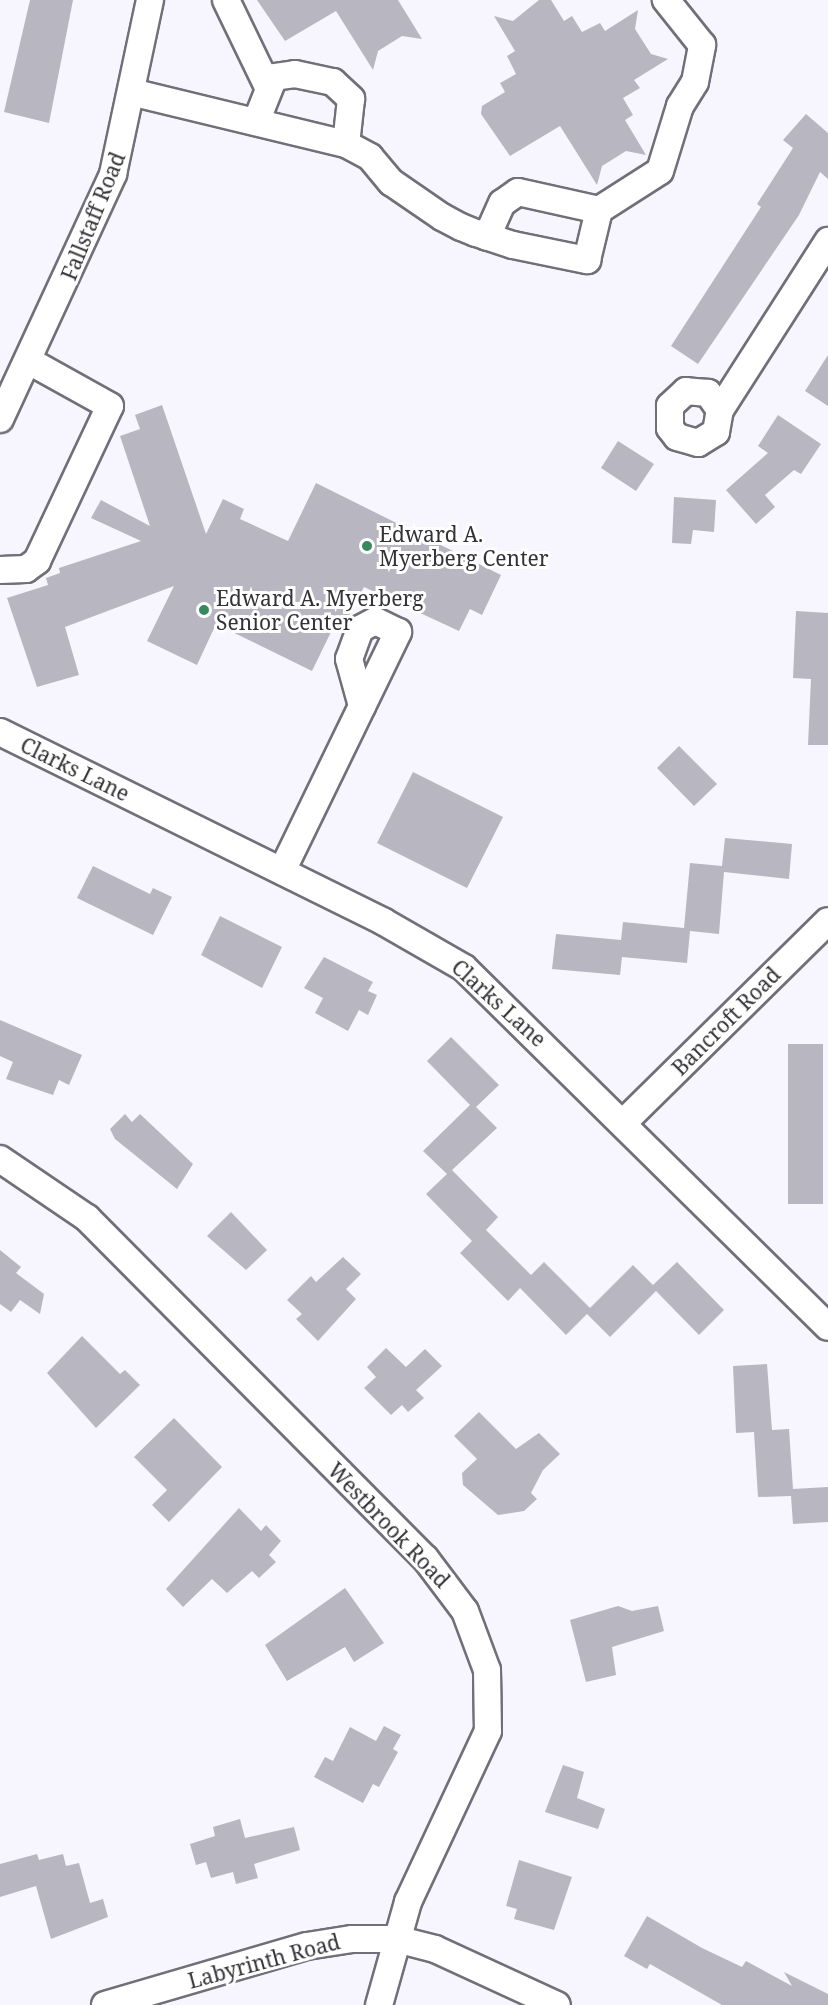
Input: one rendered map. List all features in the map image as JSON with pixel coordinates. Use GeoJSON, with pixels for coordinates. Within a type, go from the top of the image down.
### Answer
{"type":"FeatureCollection","features":[{"type":"Feature","properties":{"kind":"street","name":"Fallstaff Road"},"geometry":{"type":"LineString","coordinates":[[0,419],[100,208],[135,93],[150,0]]}},
{"type":"Feature","properties":{"kind":"street"},"geometry":{"type":"LineString","coordinates":[[226,0],[267,85]]}},
{"type":"Feature","properties":{"kind":"street"},"geometry":{"type":"LineString","coordinates":[[135,93],[346,144],[370,157],[391,182],[442,217],[488,237],[587,260],[599,210],[660,171],[680,106],[698,73],[702,45],[666,0]]}},
{"type":"Feature","properties":{"kind":"street"},"geometry":{"type":"LineString","coordinates":[[256,122],[267,85],[274,77],[295,74],[342,86],[352,111],[346,144]]}},
{"type":"Feature","properties":{"kind":"street"},"geometry":{"type":"LineString","coordinates":[[488,237],[501,203],[518,192],[599,210]]}},
{"type":"Feature","properties":{"kind":"street"},"geometry":{"type":"LineString","coordinates":[[720,411],[828,241]]}},
{"type":"Feature","properties":{"kind":"street"},"geometry":{"type":"LineString","coordinates":[[0,570],[26,569],[37,561],[110,406],[29,361]]}},
{"type":"Feature","properties":{"kind":"street"},"geometry":{"type":"LineString","coordinates":[[282,871],[362,706]]}},
{"type":"Feature","properties":{"kind":"street","name":"Clarks Lane"},"geometry":{"type":"LineString","coordinates":[[0,732],[282,871],[464,968],[624,1122],[828,1327]]}},
{"type":"Feature","properties":{"kind":"street","name":"Bancroft Road"},"geometry":{"type":"LineString","coordinates":[[624,1122],[828,921]]}},
{"type":"Feature","properties":{"kind":"street","name":"Westbrook Road"},"geometry":{"type":"LineString","coordinates":[[0,1159],[87,1218],[425,1558],[465,1611],[487,1670],[488,1731],[477,1765],[422,1869],[396,1940],[379,2005]]}},
{"type":"Feature","properties":{"kind":"street","name":"Labyrinth Road"},"geometry":{"type":"LineString","coordinates":[[105,2005],[307,1946],[352,1939],[396,1940],[445,1953],[557,2005]]}},
{"type":"Feature","properties":{"kind":"building"},"geometry":{"type":"Polygon","coordinates":[[[30,0],[73,0],[49,123],[4,112],[30,0]]]}},
{"type":"Feature","properties":{"kind":"building"},"geometry":{"type":"Polygon","coordinates":[[[257,0],[398,0],[422,39],[402,36],[378,51],[373,70],[336,11],[285,41],[257,0]]]}},
{"type":"Feature","properties":{"kind":"building"},"geometry":{"type":"Polygon","coordinates":[[[539,0],[551,0],[564,21],[572,16],[582,32],[600,23],[605,31],[638,10],[635,29],[651,54],[668,59],[634,80],[640,88],[623,98],[633,115],[625,120],[646,155],[626,151],[602,166],[597,185],[560,126],[510,156],[481,114],[482,106],[505,92],[500,83],[516,74],[507,56],[515,51],[494,16],[513,21],[539,0]]]}},
{"type":"Feature","properties":{"kind":"building"},"geometry":{"type":"Polygon","coordinates":[[[806,114],[828,133],[828,179],[820,172],[799,215],[698,364],[671,346],[761,207],[757,204],[793,148],[783,140],[806,114]]]}},
{"type":"Feature","properties":{"kind":"building"},"geometry":{"type":"Polygon","coordinates":[[[828,355],[828,406],[805,391],[828,355]]]}},
{"type":"Feature","properties":{"kind":"building","name":"Edward A. Myerberg Center"},"geometry":{"type":"Polygon","coordinates":[[[162,405],[206,534],[223,499],[244,509],[240,519],[288,541],[316,483],[501,575],[482,615],[470,609],[459,631],[364,587],[342,629],[332,630],[312,671],[216,624],[197,665],[147,641],[174,586],[65,627],[79,675],[37,687],[7,598],[48,585],[46,578],[60,573],[59,568],[141,541],[91,518],[101,500],[150,526],[120,436],[140,429],[135,415],[162,405]]]}},
{"type":"Feature","properties":{"kind":"building"},"geometry":{"type":"Polygon","coordinates":[[[778,415],[821,444],[801,474],[794,470],[765,495],[775,507],[756,524],[726,490],[768,453],[758,446],[778,415]]]}},
{"type":"Feature","properties":{"kind":"building"},"geometry":{"type":"Polygon","coordinates":[[[618,441],[654,464],[636,491],[601,468],[618,441]]]}},
{"type":"Feature","properties":{"kind":"building"},"geometry":{"type":"Polygon","coordinates":[[[674,497],[716,500],[714,532],[693,530],[691,544],[672,543],[674,497]]]}},
{"type":"Feature","properties":{"kind":"building"},"geometry":{"type":"Polygon","coordinates":[[[796,611],[828,613],[828,745],[808,745],[811,679],[793,678],[796,611]]]}},
{"type":"Feature","properties":{"kind":"building"},"geometry":{"type":"Polygon","coordinates":[[[679,746],[717,784],[694,806],[657,768],[679,746]]]}},
{"type":"Feature","properties":{"kind":"building"},"geometry":{"type":"Polygon","coordinates":[[[413,772],[503,817],[467,888],[377,843],[413,772]]]}},
{"type":"Feature","properties":{"kind":"building"},"geometry":{"type":"Polygon","coordinates":[[[725,838],[792,844],[789,879],[724,872],[719,934],[690,931],[687,963],[622,957],[620,975],[552,969],[556,934],[621,940],[623,922],[684,928],[690,863],[722,866],[725,838]]]}},
{"type":"Feature","properties":{"kind":"building"},"geometry":{"type":"Polygon","coordinates":[[[93,866],[150,894],[153,888],[172,897],[153,935],[77,898],[93,866]]]}},
{"type":"Feature","properties":{"kind":"building"},"geometry":{"type":"Polygon","coordinates":[[[220,916],[282,947],[262,988],[201,955],[220,916]]]}},
{"type":"Feature","properties":{"kind":"building"},"geometry":{"type":"Polygon","coordinates":[[[324,957],[373,982],[368,991],[377,995],[368,1015],[359,1010],[348,1031],[315,1013],[323,998],[304,988],[324,957]]]}},
{"type":"Feature","properties":{"kind":"building"},"geometry":{"type":"Polygon","coordinates":[[[0,1020],[82,1055],[69,1085],[59,1080],[53,1095],[6,1079],[13,1062],[0,1056],[0,1020]]]}},
{"type":"Feature","properties":{"kind":"building"},"geometry":{"type":"Polygon","coordinates":[[[451,1037],[499,1085],[476,1107],[497,1128],[452,1170],[498,1217],[486,1230],[531,1275],[544,1262],[590,1308],[633,1265],[653,1285],[677,1262],[724,1310],[699,1335],[656,1291],[610,1337],[587,1314],[566,1335],[520,1288],[508,1301],[460,1253],[472,1241],[426,1194],[447,1174],[423,1151],[470,1105],[427,1061],[451,1037]]]}},
{"type":"Feature","properties":{"kind":"building"},"geometry":{"type":"Polygon","coordinates":[[[788,1044],[823,1044],[823,1204],[788,1204],[788,1044]]]}},
{"type":"Feature","properties":{"kind":"building"},"geometry":{"type":"Polygon","coordinates":[[[125,1114],[132,1122],[140,1114],[193,1164],[177,1189],[115,1139],[110,1129],[125,1114]]]}},
{"type":"Feature","properties":{"kind":"building"},"geometry":{"type":"Polygon","coordinates":[[[231,1212],[267,1250],[246,1270],[207,1236],[231,1212]]]}},
{"type":"Feature","properties":{"kind":"building"},"geometry":{"type":"Polygon","coordinates":[[[0,1250],[21,1267],[16,1273],[44,1294],[40,1314],[20,1300],[11,1312],[0,1304],[0,1250]]]}},
{"type":"Feature","properties":{"kind":"building"},"geometry":{"type":"Polygon","coordinates":[[[343,1257],[361,1274],[346,1289],[356,1299],[318,1341],[296,1319],[302,1314],[287,1300],[311,1276],[316,1282],[343,1257]]]}},
{"type":"Feature","properties":{"kind":"building"},"geometry":{"type":"Polygon","coordinates":[[[82,1336],[120,1374],[125,1370],[140,1385],[96,1428],[47,1373],[82,1336]]]}},
{"type":"Feature","properties":{"kind":"building"},"geometry":{"type":"Polygon","coordinates":[[[386,1348],[406,1367],[425,1349],[442,1366],[416,1390],[424,1398],[408,1412],[402,1405],[391,1415],[364,1388],[376,1377],[367,1367],[386,1348]]]}},
{"type":"Feature","properties":{"kind":"building"},"geometry":{"type":"Polygon","coordinates":[[[767,1364],[772,1430],[789,1429],[793,1489],[828,1487],[828,1522],[793,1524],[791,1496],[758,1497],[754,1432],[736,1433],[733,1366],[767,1364]]]}},
{"type":"Feature","properties":{"kind":"building"},"geometry":{"type":"Polygon","coordinates":[[[479,1412],[516,1449],[539,1433],[560,1454],[543,1470],[531,1493],[537,1499],[524,1511],[498,1515],[463,1485],[462,1473],[477,1459],[454,1436],[479,1412]]]}},
{"type":"Feature","properties":{"kind":"building"},"geometry":{"type":"Polygon","coordinates":[[[174,1418],[222,1467],[169,1522],[152,1505],[167,1490],[134,1457],[174,1418]]]}},
{"type":"Feature","properties":{"kind":"building"},"geometry":{"type":"Polygon","coordinates":[[[239,1508],[261,1531],[266,1525],[281,1541],[269,1555],[276,1562],[259,1578],[252,1571],[227,1593],[212,1579],[183,1607],[166,1589],[239,1508]]]}},
{"type":"Feature","properties":{"kind":"building"},"geometry":{"type":"Polygon","coordinates":[[[345,1588],[384,1643],[354,1662],[345,1647],[287,1681],[265,1645],[345,1588]]]}},
{"type":"Feature","properties":{"kind":"building"},"geometry":{"type":"Polygon","coordinates":[[[618,1606],[632,1611],[658,1606],[664,1631],[612,1647],[616,1675],[586,1682],[570,1620],[618,1606]]]}},
{"type":"Feature","properties":{"kind":"building"},"geometry":{"type":"Polygon","coordinates":[[[384,1726],[401,1735],[393,1749],[398,1752],[379,1787],[373,1784],[363,1803],[314,1777],[325,1757],[333,1761],[350,1727],[376,1741],[384,1726]]]}},
{"type":"Feature","properties":{"kind":"building"},"geometry":{"type":"Polygon","coordinates":[[[563,1765],[584,1772],[577,1798],[605,1809],[598,1829],[545,1812],[563,1765]]]}},
{"type":"Feature","properties":{"kind":"building"},"geometry":{"type":"Polygon","coordinates":[[[240,1819],[245,1838],[294,1827],[300,1850],[254,1864],[258,1878],[236,1884],[233,1872],[211,1878],[206,1862],[196,1865],[190,1844],[215,1836],[213,1827],[240,1819]]]}},
{"type":"Feature","properties":{"kind":"building"},"geometry":{"type":"Polygon","coordinates":[[[37,1854],[39,1860],[63,1854],[66,1866],[79,1863],[90,1903],[103,1899],[108,1917],[51,1939],[36,1886],[0,1897],[0,1864],[37,1854]]]}},
{"type":"Feature","properties":{"kind":"building"},"geometry":{"type":"Polygon","coordinates":[[[519,1860],[572,1877],[554,1930],[514,1919],[517,1909],[506,1906],[519,1860]]]}},
{"type":"Feature","properties":{"kind":"building"},"geometry":{"type":"Polygon","coordinates":[[[647,1916],[702,1948],[742,1967],[746,1961],[792,1986],[784,1972],[828,1994],[828,2005],[722,2005],[650,1964],[647,1969],[624,1956],[647,1916]]]}},
{"type":"Feature","properties":{"kind":"place","name":"Edward A. Myerberg Center"},"geometry":{"type":"Point","coordinates":[367,546]}},
{"type":"Feature","properties":{"kind":"place","name":"Edward A. Myerberg Senior Center"},"geometry":{"type":"Point","coordinates":[204,610]}}]}
